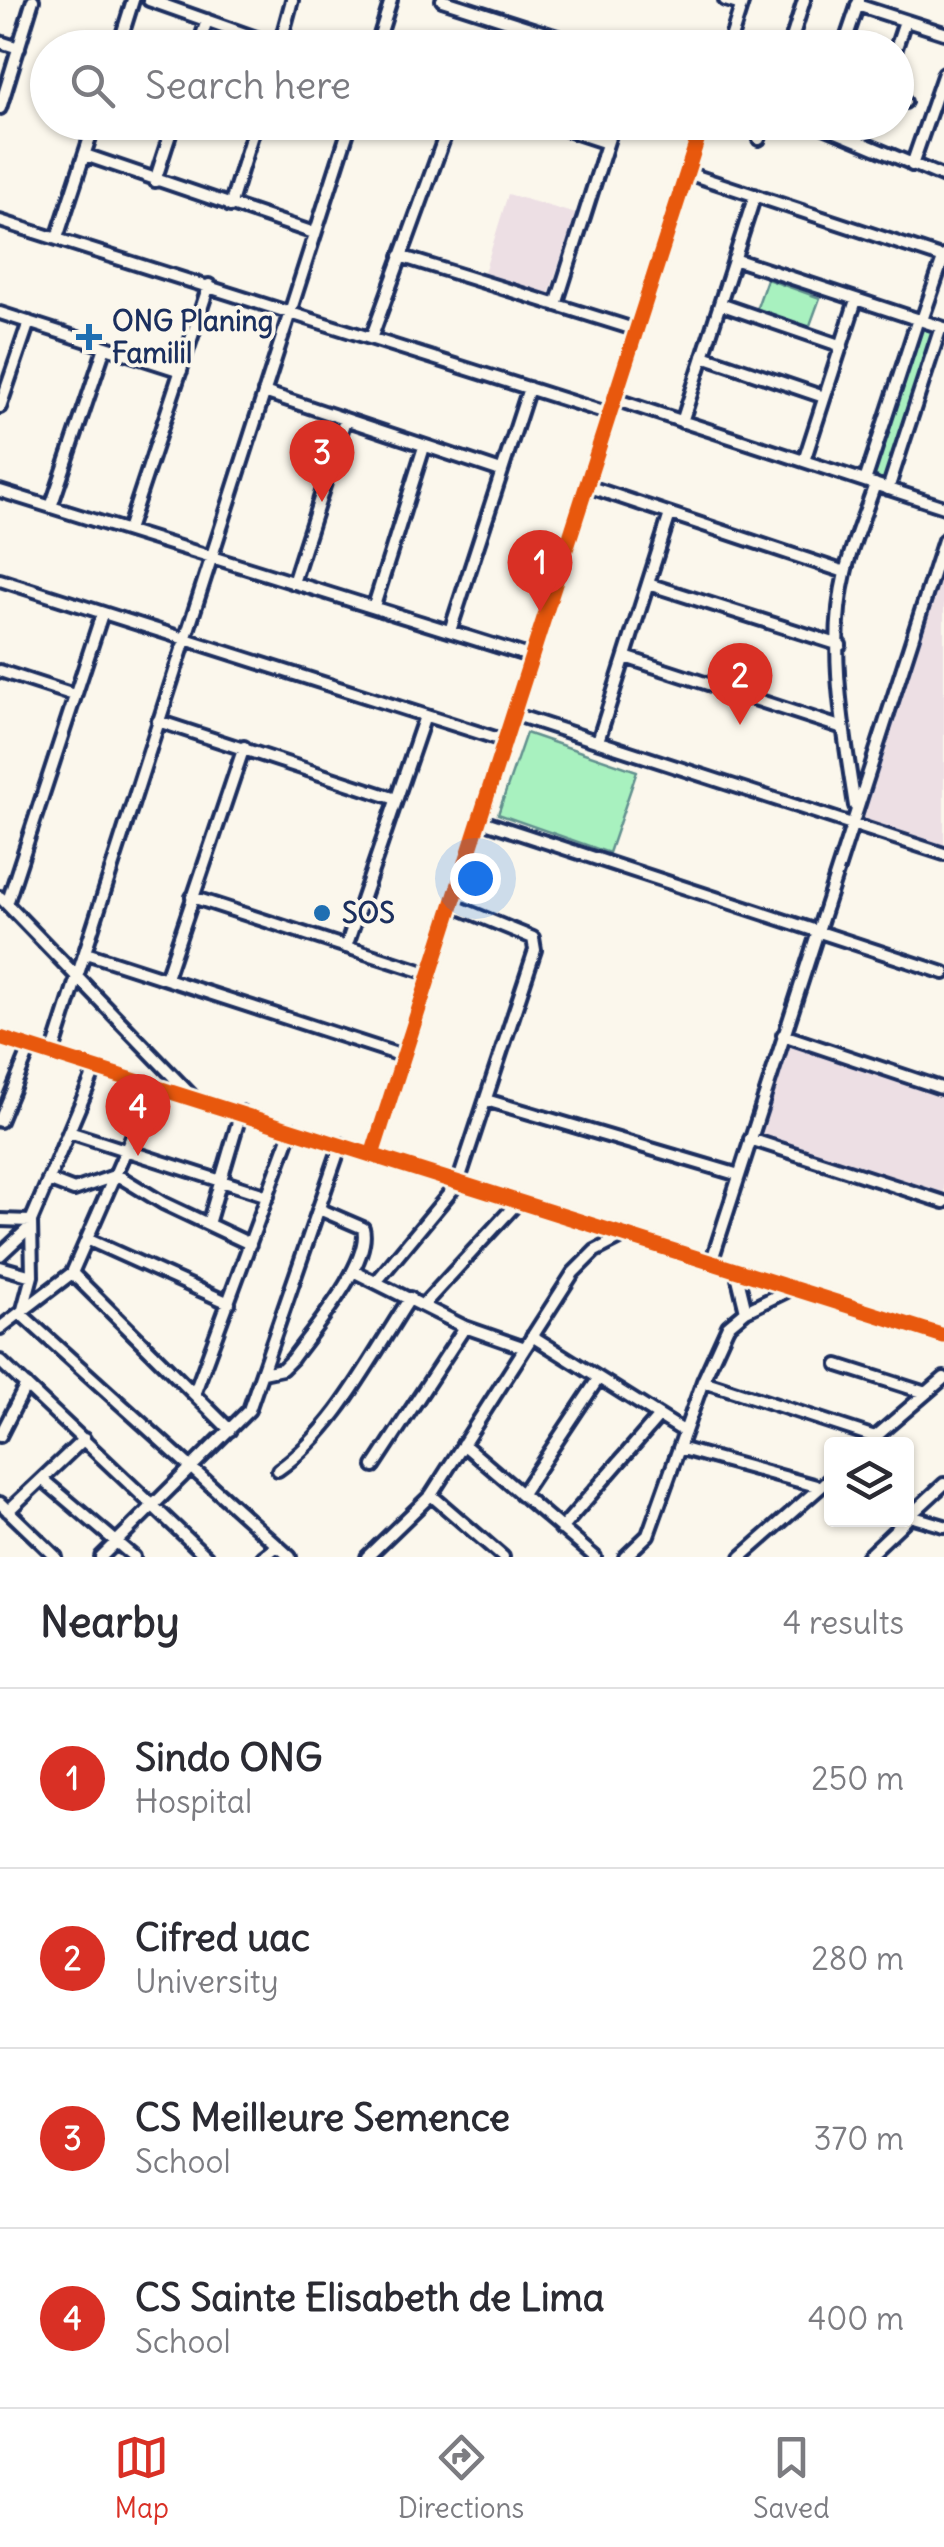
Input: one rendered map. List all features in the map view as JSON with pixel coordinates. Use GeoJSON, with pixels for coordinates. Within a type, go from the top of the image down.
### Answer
{"type":"FeatureCollection","features":[{"type":"Feature","properties":{"kind":"street"},"geometry":{"type":"LineString","coordinates":[[0,108],[33,0]]}},
{"type":"Feature","properties":{"kind":"street"},"geometry":{"type":"LineString","coordinates":[[123,30],[132,0]]}},
{"type":"Feature","properties":{"kind":"street"},"geometry":{"type":"LineString","coordinates":[[149,0],[234,30]]}},
{"type":"Feature","properties":{"kind":"street"},"geometry":{"type":"LineString","coordinates":[[284,30],[292,0]]}},
{"type":"Feature","properties":{"kind":"street"},"geometry":{"type":"LineString","coordinates":[[382,30],[391,0]]}},
{"type":"Feature","properties":{"kind":"street"},"geometry":{"type":"LineString","coordinates":[[442,0],[477,5],[544,30]]}},
{"type":"Feature","properties":{"kind":"street"},"geometry":{"type":"LineString","coordinates":[[725,0],[742,3],[734,30]]}},
{"type":"Feature","properties":{"kind":"street"},"geometry":{"type":"LineString","coordinates":[[795,30],[804,0]]}},
{"type":"Feature","properties":{"kind":"street"},"geometry":{"type":"LineString","coordinates":[[848,30],[858,3],[944,34]]}},
{"type":"Feature","properties":{"kind":"street"},"geometry":{"type":"LineString","coordinates":[[204,30],[207,20]]}},
{"type":"Feature","properties":{"kind":"street"},"geometry":{"type":"LineString","coordinates":[[902,30],[905,21]]}},
{"type":"Feature","properties":{"kind":"street"},"geometry":{"type":"LineString","coordinates":[[0,42],[19,48]]}},
{"type":"Feature","properties":{"kind":"street"},"geometry":{"type":"LineString","coordinates":[[912,165],[944,73]]}},
{"type":"Feature","properties":{"kind":"street"},"geometry":{"type":"LineString","coordinates":[[57,238],[90,140]]}},
{"type":"Feature","properties":{"kind":"street"},"geometry":{"type":"LineString","coordinates":[[155,180],[168,140]]}},
{"type":"Feature","properties":{"kind":"street"},"geometry":{"type":"LineString","coordinates":[[230,206],[250,140]]}},
{"type":"Feature","properties":{"kind":"street"},"geometry":{"type":"LineString","coordinates":[[52,1054],[345,140]]}},
{"type":"Feature","properties":{"kind":"street"},"geometry":{"type":"LineString","coordinates":[[372,336],[443,140]]}},
{"type":"Feature","properties":{"kind":"street"},"geometry":{"type":"LineString","coordinates":[[599,140],[608,143]]}},
{"type":"Feature","properties":{"kind":"street"},"geometry":{"type":"LineString","coordinates":[[556,305],[609,140]]}},
{"type":"Feature","properties":{"kind":"street"},"geometry":{"type":"LineString","coordinates":[[372,1155],[698,140]]}},
{"type":"Feature","properties":{"kind":"street"},"geometry":{"type":"LineString","coordinates":[[854,140],[944,177]]}},
{"type":"Feature","properties":{"kind":"street"},"geometry":{"type":"LineString","coordinates":[[85,155],[314,234]]}},
{"type":"Feature","properties":{"kind":"street"},"geometry":{"type":"LineString","coordinates":[[687,173],[944,257],[920,320],[845,572],[840,645],[843,728],[854,818]]}},
{"type":"Feature","properties":{"kind":"street"},"geometry":{"type":"LineString","coordinates":[[682,422],[755,195]]}},
{"type":"Feature","properties":{"kind":"street"},"geometry":{"type":"LineString","coordinates":[[0,221],[610,414]]}},
{"type":"Feature","properties":{"kind":"street"},"geometry":{"type":"LineString","coordinates":[[400,256],[637,330]]}},
{"type":"Feature","properties":{"kind":"street"},"geometry":{"type":"LineString","coordinates":[[734,260],[942,328],[888,489]]}},
{"type":"Feature","properties":{"kind":"street"},"geometry":{"type":"LineString","coordinates":[[128,530],[208,285]]}},
{"type":"Feature","properties":{"kind":"street"},"geometry":{"type":"LineString","coordinates":[[804,461],[856,300]]}},
{"type":"Feature","properties":{"kind":"street"},"geometry":{"type":"LineString","coordinates":[[719,306],[839,348]]}},
{"type":"Feature","properties":{"kind":"street"},"geometry":{"type":"LineString","coordinates":[[0,314],[180,371]]}},
{"type":"Feature","properties":{"kind":"street"},"geometry":{"type":"LineString","coordinates":[[0,407],[29,322]]}},
{"type":"Feature","properties":{"kind":"street"},"geometry":{"type":"LineString","coordinates":[[51,507],[105,347]]}},
{"type":"Feature","properties":{"kind":"street"},"geometry":{"type":"LineString","coordinates":[[703,356],[824,397]]}},
{"type":"Feature","properties":{"kind":"street"},"geometry":{"type":"LineString","coordinates":[[450,631],[529,388]]}},
{"type":"Feature","properties":{"kind":"street"},"geometry":{"type":"LineString","coordinates":[[264,392],[501,471]]}},
{"type":"Feature","properties":{"kind":"street"},"geometry":{"type":"LineString","coordinates":[[614,400],[944,507]]}},
{"type":"Feature","properties":{"kind":"street"},"geometry":{"type":"LineString","coordinates":[[293,582],[345,420]]}},
{"type":"Feature","properties":{"kind":"street"},"geometry":{"type":"LineString","coordinates":[[374,606],[424,447]]}},
{"type":"Feature","properties":{"kind":"street"},"geometry":{"type":"LineString","coordinates":[[586,486],[845,572]]}},
{"type":"Feature","properties":{"kind":"street"},"geometry":{"type":"LineString","coordinates":[[0,491],[532,657]]}},
{"type":"Feature","properties":{"kind":"street"},"geometry":{"type":"LineString","coordinates":[[598,741],[670,514]]}},
{"type":"Feature","properties":{"kind":"street"},"geometry":{"type":"LineString","coordinates":[[711,1262],[944,540]]}},
{"type":"Feature","properties":{"kind":"street"},"geometry":{"type":"LineString","coordinates":[[0,580],[505,740]]}},
{"type":"Feature","properties":{"kind":"street"},"geometry":{"type":"LineString","coordinates":[[648,584],[840,645]]}},
{"type":"Feature","properties":{"kind":"street"},"geometry":{"type":"LineString","coordinates":[[102,614],[4,900],[194,1098]]}},
{"type":"Feature","properties":{"kind":"street"},"geometry":{"type":"LineString","coordinates":[[625,657],[843,728]]}},
{"type":"Feature","properties":{"kind":"street"},"geometry":{"type":"LineString","coordinates":[[0,672],[74,695]]}},
{"type":"Feature","properties":{"kind":"street"},"geometry":{"type":"LineString","coordinates":[[514,714],[854,818],[944,854]]}},
{"type":"Feature","properties":{"kind":"street"},"geometry":{"type":"LineString","coordinates":[[346,947],[425,716]]}},
{"type":"Feature","properties":{"kind":"street"},"geometry":{"type":"LineString","coordinates":[[158,721],[396,799]]}},
{"type":"Feature","properties":{"kind":"street"},"geometry":{"type":"LineString","coordinates":[[166,978],[244,747]]}},
{"type":"Feature","properties":{"kind":"street"},"geometry":{"type":"LineString","coordinates":[[479,820],[944,973]]}},
{"type":"Feature","properties":{"kind":"street"},"geometry":{"type":"LineString","coordinates":[[192,897],[430,974]]}},
{"type":"Feature","properties":{"kind":"street"},"geometry":{"type":"LineString","coordinates":[[376,1282],[458,1183],[535,950],[533,938],[452,906]]}},
{"type":"Feature","properties":{"kind":"street"},"geometry":{"type":"LineString","coordinates":[[86,953],[404,1056]]}},
{"type":"Feature","properties":{"kind":"street"},"geometry":{"type":"LineString","coordinates":[[783,1036],[944,1089]]}},
{"type":"Feature","properties":{"kind":"street"},"geometry":{"type":"LineString","coordinates":[[0,1038],[944,1336]]}},
{"type":"Feature","properties":{"kind":"street"},"geometry":{"type":"LineString","coordinates":[[0,1121],[30,1048]]}},
{"type":"Feature","properties":{"kind":"street"},"geometry":{"type":"LineString","coordinates":[[21,1314],[32,1276],[31,1224],[95,1070]]}},
{"type":"Feature","properties":{"kind":"street"},"geometry":{"type":"LineString","coordinates":[[0,1328],[72,1273],[154,1086]]}},
{"type":"Feature","properties":{"kind":"street"},"geometry":{"type":"LineString","coordinates":[[486,1100],[738,1175]]}},
{"type":"Feature","properties":{"kind":"street"},"geometry":{"type":"LineString","coordinates":[[208,1224],[241,1112]]}},
{"type":"Feature","properties":{"kind":"street"},"geometry":{"type":"LineString","coordinates":[[195,1392],[292,1129]]}},
{"type":"Feature","properties":{"kind":"street"},"geometry":{"type":"LineString","coordinates":[[69,1132],[268,1196]]}},
{"type":"Feature","properties":{"kind":"street"},"geometry":{"type":"LineString","coordinates":[[750,1139],[944,1202]]}},
{"type":"Feature","properties":{"kind":"street"},"geometry":{"type":"LineString","coordinates":[[101,1557],[253,1404],[341,1144]]}},
{"type":"Feature","properties":{"kind":"street"},"geometry":{"type":"LineString","coordinates":[[48,1180],[74,1190],[116,1175],[250,1244]]}},
{"type":"Feature","properties":{"kind":"street"},"geometry":{"type":"LineString","coordinates":[[424,1304],[518,1202]]}},
{"type":"Feature","properties":{"kind":"street"},"geometry":{"type":"LineString","coordinates":[[263,1372],[282,1368],[292,1359],[353,1271],[366,1236],[363,1228],[319,1210]]}},
{"type":"Feature","properties":{"kind":"street"},"geometry":{"type":"LineString","coordinates":[[0,1220],[31,1224]]}},
{"type":"Feature","properties":{"kind":"street"},"geometry":{"type":"LineString","coordinates":[[0,1256],[31,1224]]}},
{"type":"Feature","properties":{"kind":"street"},"geometry":{"type":"LineString","coordinates":[[368,1557],[431,1495],[574,1272],[595,1251],[624,1236]]}},
{"type":"Feature","properties":{"kind":"street"},"geometry":{"type":"LineString","coordinates":[[88,1240],[229,1303]]}},
{"type":"Feature","properties":{"kind":"street"},"geometry":{"type":"LineString","coordinates":[[0,1267],[32,1276]]}},
{"type":"Feature","properties":{"kind":"street"},"geometry":{"type":"LineString","coordinates":[[736,1270],[746,1311]]}},
{"type":"Feature","properties":{"kind":"street"},"geometry":{"type":"LineString","coordinates":[[353,1271],[465,1328],[525,1348]]}},
{"type":"Feature","properties":{"kind":"street"},"geometry":{"type":"LineString","coordinates":[[72,1273],[230,1430]]}},
{"type":"Feature","properties":{"kind":"street"},"geometry":{"type":"LineString","coordinates":[[626,1557],[648,1535],[703,1381],[728,1326],[746,1311],[794,1288]]}},
{"type":"Feature","properties":{"kind":"street"},"geometry":{"type":"LineString","coordinates":[[278,1470],[306,1451],[410,1298]]}},
{"type":"Feature","properties":{"kind":"street"},"geometry":{"type":"LineString","coordinates":[[21,1314],[290,1557]]}},
{"type":"Feature","properties":{"kind":"street"},"geometry":{"type":"LineString","coordinates":[[374,1466],[465,1328]]}},
{"type":"Feature","properties":{"kind":"street"},"geometry":{"type":"LineString","coordinates":[[532,1336],[685,1432]]}},
{"type":"Feature","properties":{"kind":"street"},"geometry":{"type":"LineString","coordinates":[[0,1361],[206,1557]]}},
{"type":"Feature","properties":{"kind":"street"},"geometry":{"type":"LineString","coordinates":[[838,1365],[926,1393]]}},
{"type":"Feature","properties":{"kind":"street"},"geometry":{"type":"LineString","coordinates":[[876,1437],[944,1378]]}},
{"type":"Feature","properties":{"kind":"street"},"geometry":{"type":"LineString","coordinates":[[521,1495],[598,1379]]}},
{"type":"Feature","properties":{"kind":"street"},"geometry":{"type":"LineString","coordinates":[[703,1381],[861,1437]]}},
{"type":"Feature","properties":{"kind":"street"},"geometry":{"type":"LineString","coordinates":[[0,1436],[26,1386]]}},
{"type":"Feature","properties":{"kind":"street"},"geometry":{"type":"LineString","coordinates":[[561,1529],[660,1416]]}},
{"type":"Feature","properties":{"kind":"street"},"geometry":{"type":"LineString","coordinates":[[52,1553],[4,1507],[42,1479],[84,1439]]}},
{"type":"Feature","properties":{"kind":"street"},"geometry":{"type":"LineString","coordinates":[[464,1444],[595,1557]]}},
{"type":"Feature","properties":{"kind":"street"},"geometry":{"type":"LineString","coordinates":[[680,1448],[820,1487]]}},
{"type":"Feature","properties":{"kind":"street"},"geometry":{"type":"LineString","coordinates":[[42,1479],[134,1557]]}},
{"type":"Feature","properties":{"kind":"street"},"geometry":{"type":"LineString","coordinates":[[742,1557],[824,1484]]}},
{"type":"Feature","properties":{"kind":"street"},"geometry":{"type":"LineString","coordinates":[[914,1512],[944,1484]]}},
{"type":"Feature","properties":{"kind":"street"},"geometry":{"type":"LineString","coordinates":[[431,1495],[503,1557]]}},
{"type":"Feature","properties":{"kind":"street"},"geometry":{"type":"LineString","coordinates":[[914,1519],[944,1526]]}},
{"type":"Feature","properties":{"kind":"street"},"geometry":{"type":"LineString","coordinates":[[867,1557],[899,1527]]}},
{"type":"Feature","properties":{"kind":"street"},"geometry":{"type":"LineString","coordinates":[[262,1557],[277,1546]]}},
{"type":"Feature","properties":{"kind":"street"},"geometry":{"type":"LineString","coordinates":[[38,1557],[52,1553]]}},
{"type":"Feature","properties":{"kind":"shaded area"},"geometry":{"type":"Polygon","coordinates":[[[508,194],[576,214],[549,294],[484,273],[508,194]]]}},
{"type":"Feature","properties":{"kind":"shaded area"},"geometry":{"type":"Polygon","coordinates":[[[944,556],[944,850],[857,821],[944,556]]]}},
{"type":"Feature","properties":{"kind":"shaded area"},"geometry":{"type":"Polygon","coordinates":[[[790,1046],[944,1096],[944,1193],[761,1134],[790,1046]]]}},
{"type":"Feature","properties":{"kind":"green space"},"geometry":{"type":"Polygon","coordinates":[[[767,279],[820,298],[809,328],[756,310],[767,279]]]}},
{"type":"Feature","properties":{"kind":"green space"},"geometry":{"type":"Polygon","coordinates":[[[919,324],[937,330],[888,481],[870,475],[919,324]]]}},
{"type":"Feature","properties":{"kind":"green space"},"geometry":{"type":"Polygon","coordinates":[[[526,733],[637,771],[609,853],[498,814],[526,733]]]}},
{"type":"Feature","properties":{"kind":"cycle path"},"geometry":{"type":"LineString","coordinates":[[372,1155],[697,140]]}},
{"type":"Feature","properties":{"kind":"cycle path"},"geometry":{"type":"LineString","coordinates":[[0,1038],[944,1336]]}},
{"type":"Feature","properties":{"kind":"place","name":"ONG Planing Familil"},"geometry":{"type":"Point","coordinates":[89,337]}},
{"type":"Feature","properties":{"kind":"place","name":"CS Meilleure Semence"},"geometry":{"type":"Point","coordinates":[322,502]}},
{"type":"Feature","properties":{"kind":"place","name":"Sindo ONG"},"geometry":{"type":"Point","coordinates":[540,612]}},
{"type":"Feature","properties":{"kind":"place","name":"Cifred uac"},"geometry":{"type":"Point","coordinates":[740,725]}},
{"type":"Feature","properties":{"kind":"place","name":"SOS"},"geometry":{"type":"Point","coordinates":[322,913]}},
{"type":"Feature","properties":{"kind":"place","name":"CS Sainte Elisabeth de Lima"},"geometry":{"type":"Point","coordinates":[138,1156]}}]}
